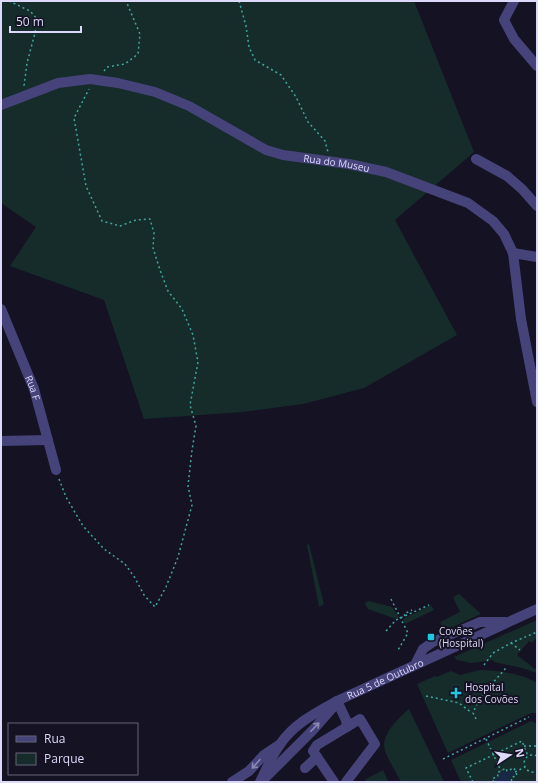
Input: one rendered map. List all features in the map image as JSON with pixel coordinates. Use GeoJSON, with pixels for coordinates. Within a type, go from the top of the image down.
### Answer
{"type":"FeatureCollection","features":[{"type":"Feature","properties":{"kind":"street"},"geometry":{"type":"LineString","coordinates":[[514,1],[504,20],[514,40],[537,66]]}},
{"type":"Feature","properties":{"kind":"street","name":"Rua do Museu"},"geometry":{"type":"LineString","coordinates":[[1,104],[58,83],[94,80],[118,83],[155,92],[182,103],[266,150],[386,172],[468,203],[493,221],[504,234],[513,253],[521,319],[537,402]]}},
{"type":"Feature","properties":{"kind":"street"},"geometry":{"type":"LineString","coordinates":[[476,159],[507,176],[522,189],[537,206]]}},
{"type":"Feature","properties":{"kind":"street"},"geometry":{"type":"LineString","coordinates":[[513,253],[537,257]]}},
{"type":"Feature","properties":{"kind":"street","name":"Rua F"},"geometry":{"type":"LineString","coordinates":[[1,309],[34,389],[56,470]]}},
{"type":"Feature","properties":{"kind":"street"},"geometry":{"type":"LineString","coordinates":[[1,440],[48,440]]}},
{"type":"Feature","properties":{"kind":"street","name":"Rua 5 de Outubro"},"geometry":{"type":"LineString","coordinates":[[260,782],[279,745],[293,729],[306,719],[337,702],[537,609]]}},
{"type":"Feature","properties":{"kind":"street"},"geometry":{"type":"LineString","coordinates":[[260,782],[321,721],[337,702],[346,720],[347,727]]}},
{"type":"Feature","properties":{"kind":"street"},"geometry":{"type":"LineString","coordinates":[[334,782],[313,751],[317,745],[360,719],[375,744],[346,782]]}},
{"type":"Feature","properties":{"kind":"street"},"geometry":{"type":"LineString","coordinates":[[233,782],[249,771],[264,755],[279,745]]}},
{"type":"Feature","properties":{"kind":"street"},"geometry":{"type":"LineString","coordinates":[[305,768],[317,757]]}},
{"type":"Feature","properties":{"kind":"street"},"geometry":{"type":"LineString","coordinates":[[233,782],[248,782]]}},
{"type":"Feature","properties":{"kind":"path"},"geometry":{"type":"LineString","coordinates":[[9,1],[30,11],[37,19],[36,33],[27,63],[24,95]]}},
{"type":"Feature","properties":{"kind":"path"},"geometry":{"type":"LineString","coordinates":[[56,470],[66,497],[83,526],[104,549],[125,564],[135,578],[144,595],[155,607],[166,587],[178,557],[192,505],[188,486],[196,426],[190,405],[198,362],[193,335],[182,309],[168,291],[160,270],[154,248],[154,232],[150,219],[136,220],[120,226],[102,221],[86,186],[74,118],[94,80],[107,67],[125,64],[138,54],[140,34],[126,1]]}},
{"type":"Feature","properties":{"kind":"path"},"geometry":{"type":"LineString","coordinates":[[239,1],[246,26],[249,48],[255,60],[281,75],[296,97],[308,122],[325,141],[332,161]]}},
{"type":"Feature","properties":{"kind":"path"},"geometry":{"type":"LineString","coordinates":[[391,599],[408,633],[398,650]]}},
{"type":"Feature","properties":{"kind":"path"},"geometry":{"type":"LineString","coordinates":[[386,631],[396,620],[429,605]]}},
{"type":"Feature","properties":{"kind":"path"},"geometry":{"type":"LineString","coordinates":[[405,616],[404,614],[412,610]]}},
{"type":"Feature","properties":{"kind":"path"},"geometry":{"type":"LineString","coordinates":[[484,665],[493,653],[511,643],[537,632]]}},
{"type":"Feature","properties":{"kind":"path"},"geometry":{"type":"LineString","coordinates":[[511,643],[520,650]]}},
{"type":"Feature","properties":{"kind":"path"},"geometry":{"type":"LineString","coordinates":[[473,713],[481,696],[506,668]]}},
{"type":"Feature","properties":{"kind":"path"},"geometry":{"type":"LineString","coordinates":[[426,696],[459,703],[473,713],[476,718]]}},
{"type":"Feature","properties":{"kind":"path"},"geometry":{"type":"LineString","coordinates":[[443,759],[529,717]]}},
{"type":"Feature","properties":{"kind":"path"},"geometry":{"type":"LineString","coordinates":[[486,739],[501,771]]}},
{"type":"Feature","properties":{"kind":"path"},"geometry":{"type":"LineString","coordinates":[[473,782],[466,768],[522,741],[528,756]]}},
{"type":"Feature","properties":{"kind":"path"},"geometry":{"type":"LineString","coordinates":[[524,746],[537,746]]}},
{"type":"Feature","properties":{"kind":"path"},"geometry":{"type":"LineString","coordinates":[[524,767],[524,761],[528,756],[537,756]]}},
{"type":"Feature","properties":{"kind":"path"},"geometry":{"type":"LineString","coordinates":[[515,772],[524,767]]}},
{"type":"Feature","properties":{"kind":"path"},"geometry":{"type":"LineString","coordinates":[[524,767],[530,772],[537,772]]}},
{"type":"Feature","properties":{"kind":"path"},"geometry":{"type":"LineString","coordinates":[[494,782],[492,779],[498,776],[497,773],[506,768],[507,771],[514,768],[517,775],[511,778],[511,782]]}},
{"type":"Feature","properties":{"kind":"green space"},"geometry":{"type":"Polygon","coordinates":[[[1,1],[414,1],[474,152],[395,220],[457,335],[364,388],[303,404],[243,412],[144,419],[104,300],[10,266],[36,227],[1,203],[1,1]]]}},
{"type":"Feature","properties":{"kind":"green space"},"geometry":{"type":"Polygon","coordinates":[[[309,544],[324,604],[319,607],[307,545],[309,544]]]}},
{"type":"Feature","properties":{"kind":"green space"},"geometry":{"type":"Polygon","coordinates":[[[459,594],[481,614],[444,631],[440,622],[460,612],[453,597],[459,594]]]}},
{"type":"Feature","properties":{"kind":"green space"},"geometry":{"type":"Polygon","coordinates":[[[369,601],[392,607],[399,617],[396,619],[368,609],[365,604],[369,601]]]}},
{"type":"Feature","properties":{"kind":"green space"},"geometry":{"type":"Polygon","coordinates":[[[431,605],[434,610],[405,624],[403,619],[431,605]]]}},
{"type":"Feature","properties":{"kind":"green space"},"geometry":{"type":"Polygon","coordinates":[[[537,620],[537,637],[532,643],[529,641],[517,655],[535,669],[537,667],[537,673],[494,662],[493,660],[471,663],[457,660],[454,657],[537,620]]]}},
{"type":"Feature","properties":{"kind":"green space"},"geometry":{"type":"Polygon","coordinates":[[[480,670],[510,673],[525,677],[537,683],[537,713],[531,713],[448,753],[417,684],[451,671],[460,675],[480,670]]]}},
{"type":"Feature","properties":{"kind":"green space"},"geometry":{"type":"Polygon","coordinates":[[[409,709],[444,782],[401,782],[385,751],[384,745],[387,733],[395,722],[409,709]]]}},
{"type":"Feature","properties":{"kind":"green space"},"geometry":{"type":"Polygon","coordinates":[[[531,721],[537,724],[537,782],[461,782],[451,760],[531,721]]]}},
{"type":"Feature","properties":{"kind":"green space"},"geometry":{"type":"Polygon","coordinates":[[[383,770],[388,781],[364,782],[366,779],[383,770]]]}},
{"type":"Feature","properties":{"kind":"water"},"geometry":{"type":"Polygon","coordinates":[[[513,770],[515,775],[509,777],[509,781],[496,782],[494,779],[500,777],[500,773],[504,771],[507,773],[513,770]]]}},
{"type":"Feature","properties":{"kind":"place","name":"Covões (Hospital)"},"geometry":{"type":"Point","coordinates":[431,637]}},
{"type":"Feature","properties":{"kind":"place","name":"Hospital dos Covões"},"geometry":{"type":"Point","coordinates":[456,693]}}]}
